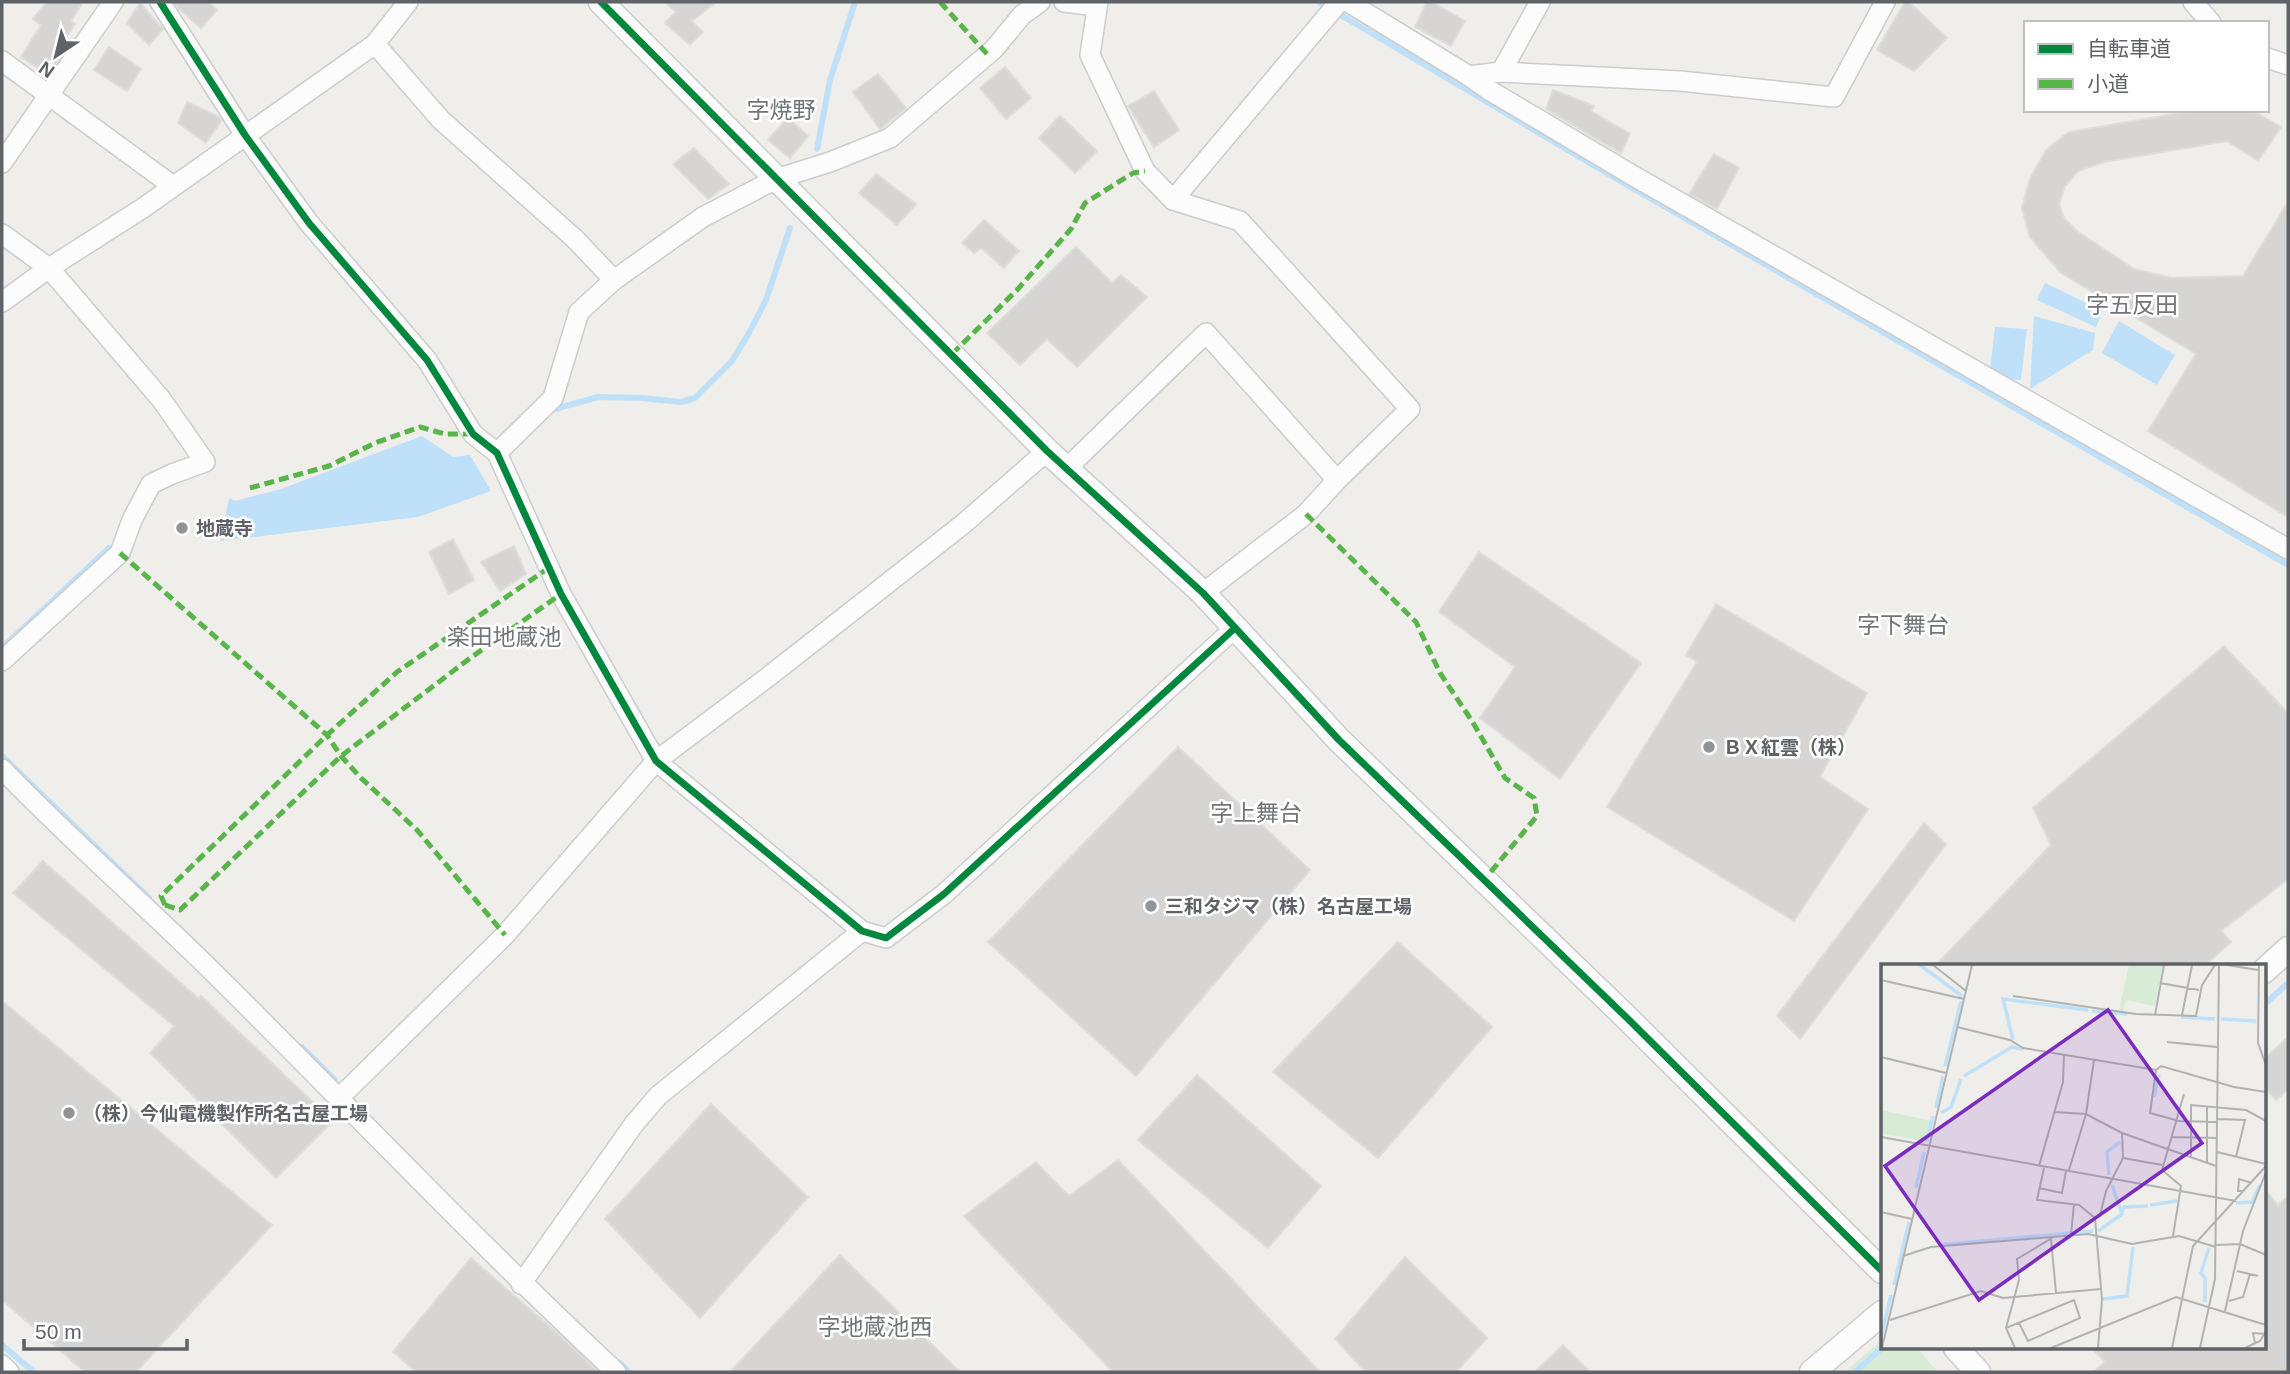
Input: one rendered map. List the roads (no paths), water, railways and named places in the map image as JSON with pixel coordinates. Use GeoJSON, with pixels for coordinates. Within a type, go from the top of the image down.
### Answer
{"type":"FeatureCollection","features":[{"type":"Feature","properties":{"kind":"street"},"geometry":{"type":"LineString","coordinates":[[2,163],[113,2]]}},
{"type":"Feature","properties":{"kind":"street"},"geometry":{"type":"LineString","coordinates":[[160,2],[245,135],[309,223],[427,360],[473,434],[497,453],[561,594],[656,761],[862,930],[886,938],[944,894],[1235,628]]}},
{"type":"Feature","properties":{"kind":"street"},"geometry":{"type":"LineString","coordinates":[[2,302],[375,44],[408,2]]}},
{"type":"Feature","properties":{"kind":"street"},"geometry":{"type":"LineString","coordinates":[[601,2],[1047,451],[1203,593],[1339,740],[1626,1017],[1881,1271]]}},
{"type":"Feature","properties":{"kind":"street"},"geometry":{"type":"LineString","coordinates":[[497,453],[553,398],[579,312],[614,280],[703,217],[776,179],[831,162],[890,138],[994,49],[1022,15],[1040,2]]}},
{"type":"Feature","properties":{"kind":"street"},"geometry":{"type":"LineString","coordinates":[[1064,2],[1097,4],[1090,54],[1145,171],[1173,200],[1240,221],[1410,409],[1306,514],[1203,593]]}},
{"type":"Feature","properties":{"kind":"street"},"geometry":{"type":"LineString","coordinates":[[1173,200],[1339,2]]}},
{"type":"Feature","properties":{"kind":"street"},"geometry":{"type":"LineString","coordinates":[[1348,2],[1632,175],[2288,549]]}},
{"type":"Feature","properties":{"kind":"street"},"geometry":{"type":"LineString","coordinates":[[1501,72],[1541,2]]}},
{"type":"Feature","properties":{"kind":"street"},"geometry":{"type":"LineString","coordinates":[[1469,75],[1501,72],[1680,81],[1834,97],[1885,2]]}},
{"type":"Feature","properties":{"kind":"street"},"geometry":{"type":"LineString","coordinates":[[2193,2],[2209,21]]}},
{"type":"Feature","properties":{"kind":"street"},"geometry":{"type":"LineString","coordinates":[[375,44],[442,120],[574,239],[614,280]]}},
{"type":"Feature","properties":{"kind":"street"},"geometry":{"type":"LineString","coordinates":[[2269,59],[2288,65]]}},
{"type":"Feature","properties":{"kind":"street"},"geometry":{"type":"LineString","coordinates":[[2,61],[173,186]]}},
{"type":"Feature","properties":{"kind":"street"},"geometry":{"type":"LineString","coordinates":[[2,234],[49,268],[161,400],[205,462],[152,484],[132,520],[120,553],[2,661]]}},
{"type":"Feature","properties":{"kind":"street"},"geometry":{"type":"LineString","coordinates":[[1067,468],[1206,332],[1337,480]]}},
{"type":"Feature","properties":{"kind":"street"},"geometry":{"type":"LineString","coordinates":[[339,1098],[505,935],[656,761],[962,525],[1047,451]]}},
{"type":"Feature","properties":{"kind":"street"},"geometry":{"type":"LineString","coordinates":[[2,769],[156,915],[520,1283],[616,1372]]}},
{"type":"Feature","properties":{"kind":"street"},"geometry":{"type":"LineString","coordinates":[[520,1283],[634,1124],[658,1096],[862,930]]}},
{"type":"Feature","properties":{"kind":"street"},"geometry":{"type":"LineString","coordinates":[[2266,969],[2288,949]]}},
{"type":"Feature","properties":{"kind":"street"},"geometry":{"type":"LineString","coordinates":[[1812,1372],[1881,1314]]}},
{"type":"Feature","properties":{"kind":"street"},"geometry":{"type":"LineString","coordinates":[[1958,1350],[1978,1372]]}},
{"type":"Feature","properties":{"kind":"street"},"geometry":{"type":"LineString","coordinates":[[2,1365],[9,1372]]}},
{"type":"Feature","properties":{"kind":"water"},"geometry":{"type":"Polygon","coordinates":[[[2045,283],[2103,311],[2096,327],[2037,300],[2045,283]]]}},
{"type":"Feature","properties":{"kind":"water"},"geometry":{"type":"Polygon","coordinates":[[[2034,316],[2095,333],[2093,350],[2030,389],[2034,316]]]}},
{"type":"Feature","properties":{"kind":"water"},"geometry":{"type":"Polygon","coordinates":[[[2119,321],[2175,355],[2157,385],[2102,353],[2119,321]]]}},
{"type":"Feature","properties":{"kind":"water"},"geometry":{"type":"Polygon","coordinates":[[[1995,327],[2027,329],[2021,380],[1989,378],[1995,327]]]}},
{"type":"Feature","properties":{"kind":"water"},"geometry":{"type":"Polygon","coordinates":[[[422,436],[453,457],[470,455],[491,491],[418,517],[220,541],[229,498],[235,501],[281,489],[422,436]]]}},
{"type":"Feature","properties":{"kind":"waterway"},"geometry":{"type":"LineString","coordinates":[[817,149],[830,80],[855,2]]}},
{"type":"Feature","properties":{"kind":"waterway"},"geometry":{"type":"LineString","coordinates":[[1319,2],[1615,178],[2288,565]]}},
{"type":"Feature","properties":{"kind":"waterway"},"geometry":{"type":"LineString","coordinates":[[555,409],[598,397],[681,402],[695,398],[732,361],[749,333],[766,300],[790,228]]}},
{"type":"Feature","properties":{"kind":"waterway"},"geometry":{"type":"LineString","coordinates":[[2,648],[109,548]]}},
{"type":"Feature","properties":{"kind":"waterway"},"geometry":{"type":"LineString","coordinates":[[2,756],[149,898]]}},
{"type":"Feature","properties":{"kind":"waterway"},"geometry":{"type":"LineString","coordinates":[[2266,1003],[2288,983]]}},
{"type":"Feature","properties":{"kind":"waterway"},"geometry":{"type":"LineString","coordinates":[[302,1047],[335,1080]]}},
{"type":"Feature","properties":{"kind":"waterway"},"geometry":{"type":"LineString","coordinates":[[2,1345],[34,1372]]}},
{"type":"Feature","properties":{"kind":"waterway"},"geometry":{"type":"LineString","coordinates":[[1855,1372],[1881,1349]]}},
{"type":"Feature","properties":{"kind":"waterway"},"geometry":{"type":"LineString","coordinates":[[620,1363],[629,1372]]}},
{"type":"Feature","properties":{"kind":"place","name":"地蔵寺"},"geometry":{"type":"Point","coordinates":[182,528]}},
{"type":"Feature","properties":{"kind":"place","name":"ＢＸ紅雲（株）"},"geometry":{"type":"Point","coordinates":[1709,747]}},
{"type":"Feature","properties":{"kind":"place","name":"三和タジマ（株）名古屋工場"},"geometry":{"type":"Point","coordinates":[1151,906]}},
{"type":"Feature","properties":{"kind":"place","name":"（株）今仙電機製作所名古屋工場"},"geometry":{"type":"Point","coordinates":[69,1113]}},
{"type":"Feature","properties":{"kind":"district","name":"字焼野"},"geometry":{"type":"Point","coordinates":[781,110]}},
{"type":"Feature","properties":{"kind":"district","name":"字五反田"},"geometry":{"type":"Point","coordinates":[2132,305]}},
{"type":"Feature","properties":{"kind":"district","name":"字下舞台"},"geometry":{"type":"Point","coordinates":[1903,625]}},
{"type":"Feature","properties":{"kind":"district","name":"楽田地蔵池"},"geometry":{"type":"Point","coordinates":[504,637]}},
{"type":"Feature","properties":{"kind":"district","name":"字上舞台"},"geometry":{"type":"Point","coordinates":[1256,813]}},
{"type":"Feature","properties":{"kind":"district","name":"字地蔵池西"},"geometry":{"type":"Point","coordinates":[875,1327]}}]}
